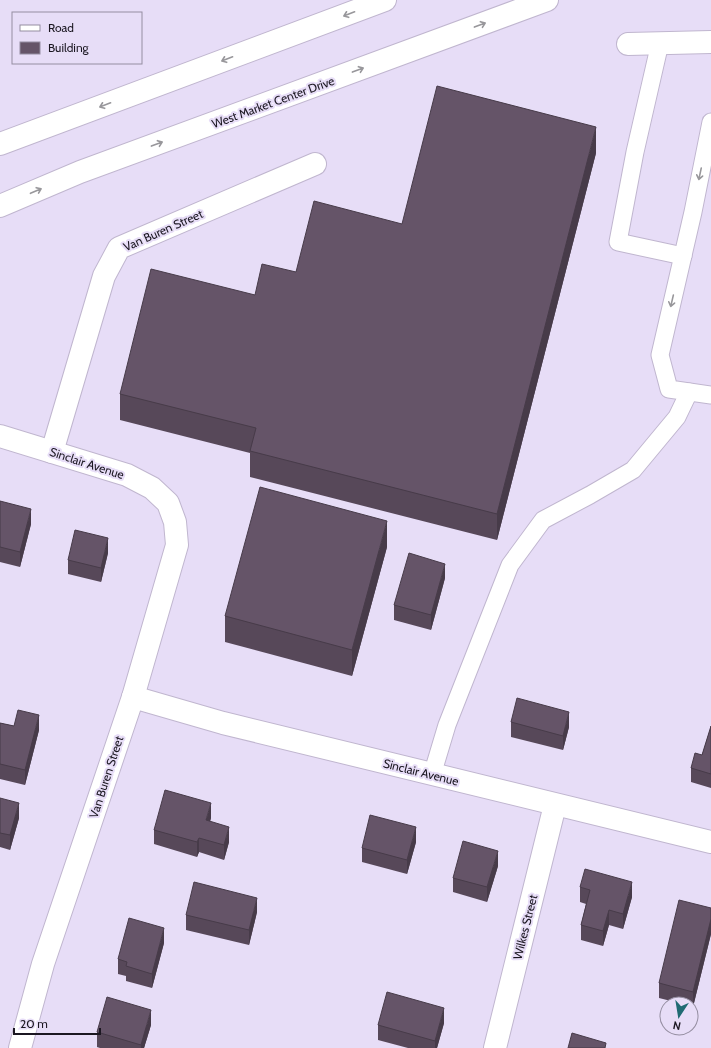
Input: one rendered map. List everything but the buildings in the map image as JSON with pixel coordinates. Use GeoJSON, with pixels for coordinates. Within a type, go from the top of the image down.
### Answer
{"type":"FeatureCollection","features":[{"type":"Feature","properties":{"kind":"street"},"geometry":{"type":"LineString","coordinates":[[0,144],[385,0]]}},
{"type":"Feature","properties":{"kind":"street","name":"West Market Center Drive"},"geometry":{"type":"LineString","coordinates":[[0,206],[80,172],[546,0]]}},
{"type":"Feature","properties":{"kind":"street"},"geometry":{"type":"LineString","coordinates":[[628,44],[711,42]]}},
{"type":"Feature","properties":{"kind":"street","name":"Van Buren Street"},"geometry":{"type":"LineString","coordinates":[[52,452],[104,276],[120,248],[315,164]]}},
{"type":"Feature","properties":{"kind":"street","name":"Sinclair Avenue"},"geometry":{"type":"LineString","coordinates":[[0,436],[127,476],[152,488],[168,504]]}},
{"type":"Feature","properties":{"kind":"street","name":"Van Buren Street"},"geometry":{"type":"LineString","coordinates":[[20,1048],[44,964],[133,697],[177,545],[175,522],[168,504]]}},
{"type":"Feature","properties":{"kind":"street","name":"Sinclair Avenue"},"geometry":{"type":"LineString","coordinates":[[133,697],[223,723],[711,842]]}},
{"type":"Feature","properties":{"kind":"street","name":"Wilkes Street"},"geometry":{"type":"LineString","coordinates":[[495,1048],[555,805]]}},
{"type":"Feature","properties":{"kind":"lane"},"geometry":{"type":"LineString","coordinates":[[660,43],[635,152],[618,242],[683,256]]}},
{"type":"Feature","properties":{"kind":"lane"},"geometry":{"type":"LineString","coordinates":[[711,122],[683,256],[660,355],[669,389],[711,395]]}},
{"type":"Feature","properties":{"kind":"lane"},"geometry":{"type":"LineString","coordinates":[[432,775],[447,725],[510,565],[543,520],[633,470],[677,417],[688,392]]}}]}
